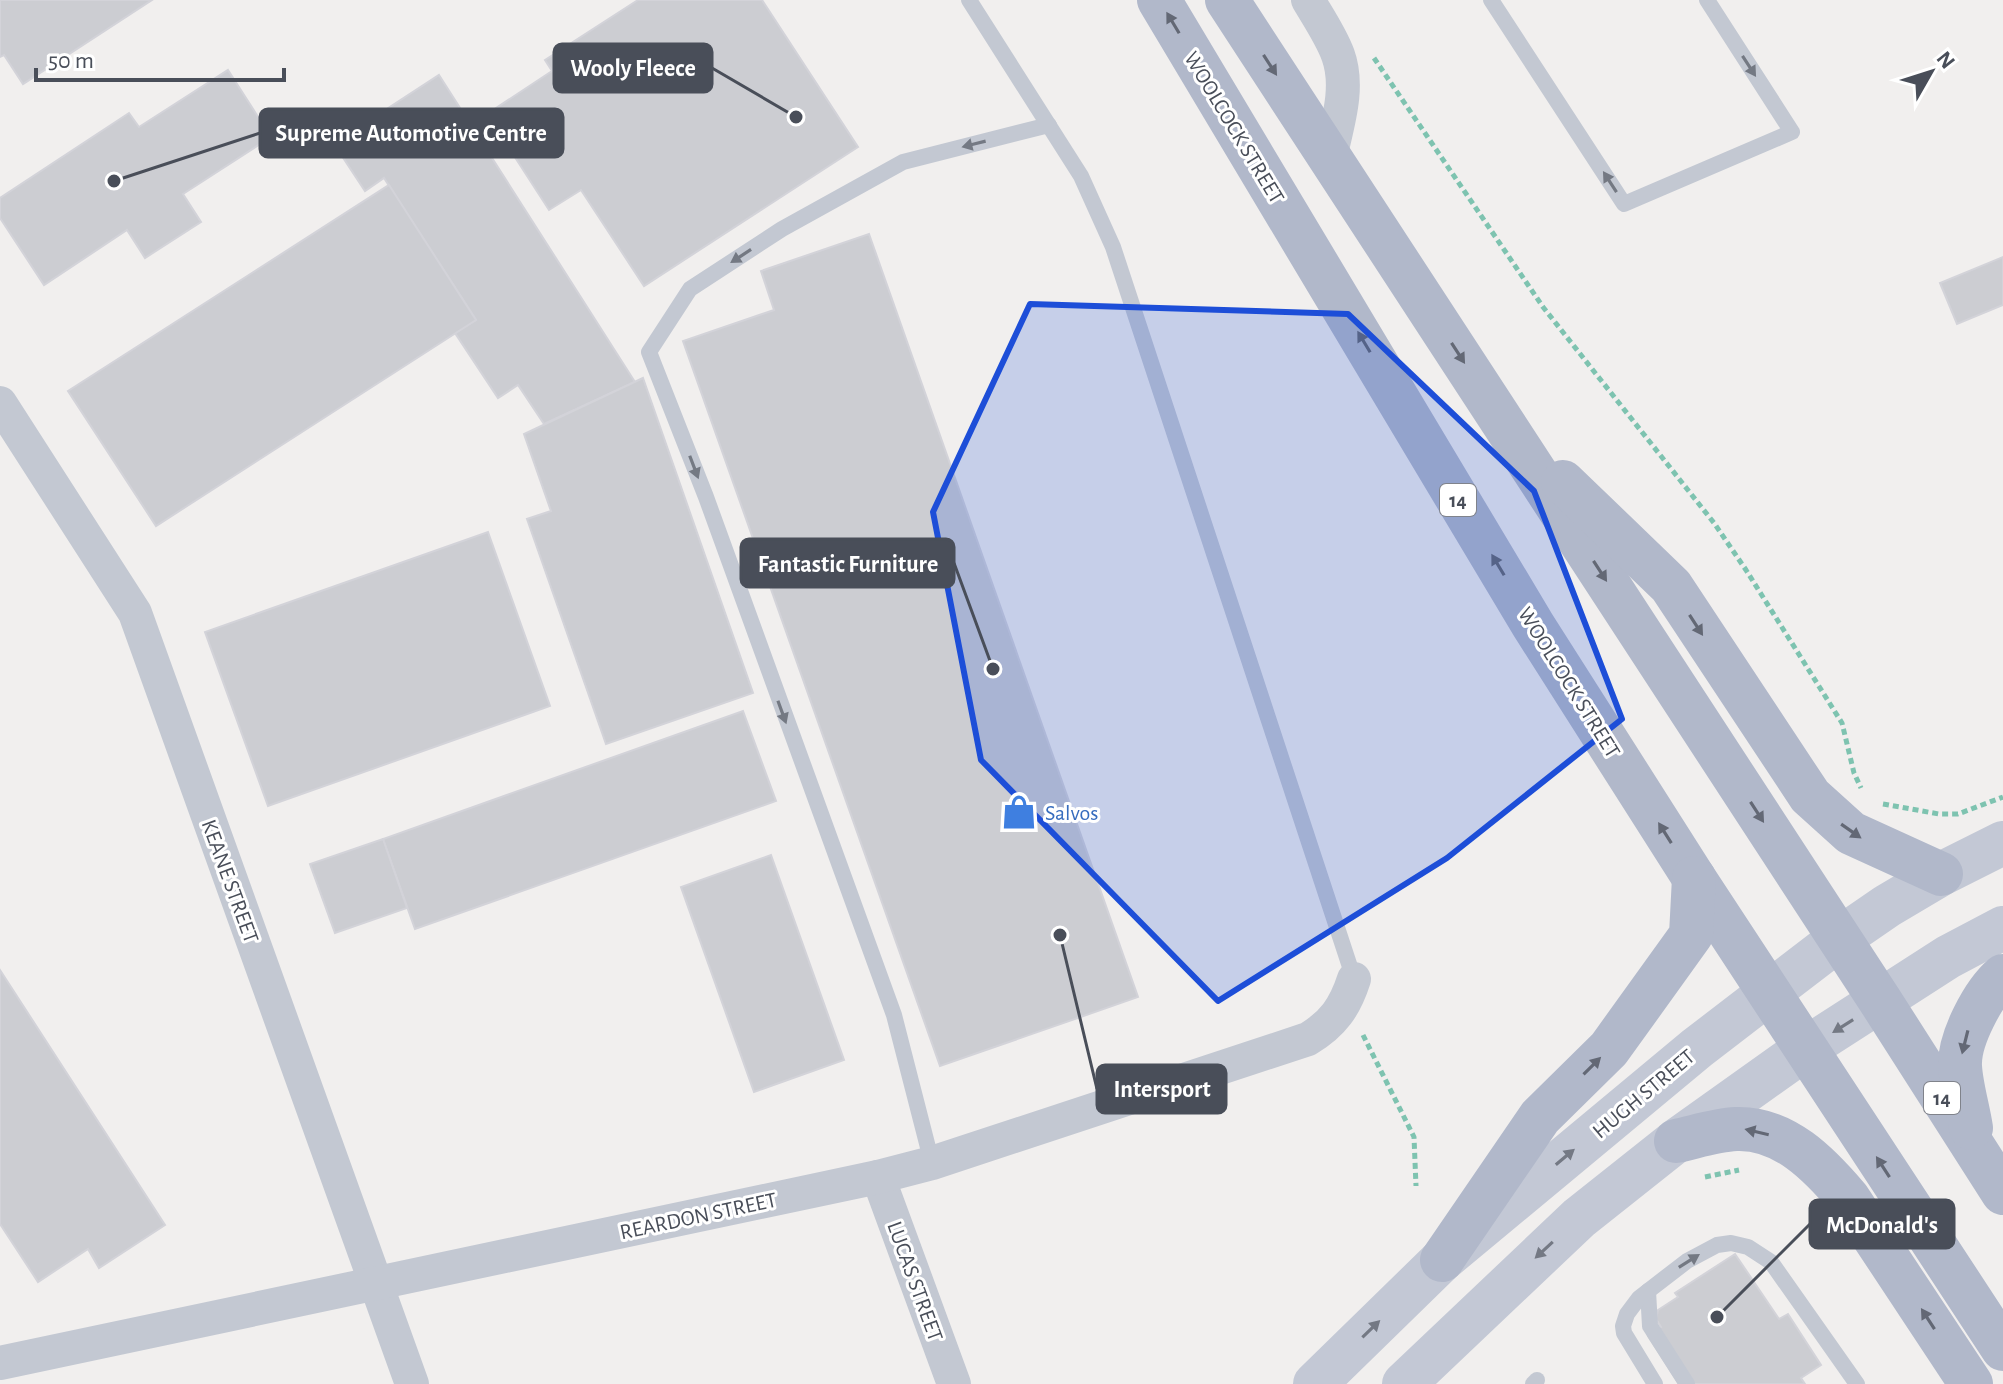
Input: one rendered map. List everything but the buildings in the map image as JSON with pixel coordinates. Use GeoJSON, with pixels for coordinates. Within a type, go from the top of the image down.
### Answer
{"type":"FeatureCollection","features":[{"type":"Feature","properties":{"kind":"main road","name":"WOOLCOCK STREET"},"geometry":{"type":"LineString","coordinates":[[1159,0],[1525,611],[1768,993],[2003,1349]]}},
{"type":"Feature","properties":{"kind":"main road","name":"14"},"geometry":{"type":"LineString","coordinates":[[1227,0],[2003,1193]]}},
{"type":"Feature","properties":{"kind":"main road"},"geometry":{"type":"LineString","coordinates":[[1507,427],[1671,586],[1810,796],[1851,833],[1941,874]]}},
{"type":"Feature","properties":{"kind":"main road","name":"HUGH STREET"},"geometry":{"type":"LineString","coordinates":[[1315,1384],[1442,1260],[1697,1048],[1887,906],[2003,843]]}},
{"type":"Feature","properties":{"kind":"main road"},"geometry":{"type":"LineString","coordinates":[[1442,1260],[1540,1117],[1609,1049],[1691,935],[1694,878]]}},
{"type":"Feature","properties":{"kind":"main road"},"geometry":{"type":"LineString","coordinates":[[1404,1384],[1579,1218],[1676,1141],[1805,1049],[1948,957],[2003,928]]}},
{"type":"Feature","properties":{"kind":"main road"},"geometry":{"type":"LineString","coordinates":[[1975,1149],[1960,1064],[1967,1032],[1995,983],[2003,976]]}},
{"type":"Feature","properties":{"kind":"main road"},"geometry":{"type":"LineString","coordinates":[[1676,1141],[1733,1129],[1755,1129],[1791,1144],[1827,1173],[1848,1198],[1971,1384]]}},
{"type":"Feature","properties":{"kind":"street"},"geometry":{"type":"LineString","coordinates":[[1308,0],[1338,53],[1343,75],[1343,95],[1330,158]]}},
{"type":"Feature","properties":{"kind":"street","name":"KEANE STREET"},"geometry":{"type":"LineString","coordinates":[[0,403],[135,613],[412,1384]]}},
{"type":"Feature","properties":{"kind":"street","name":"REARDON STREET"},"geometry":{"type":"LineString","coordinates":[[0,1363],[932,1163],[1308,1039],[1328,1027],[1351,991]]}},
{"type":"Feature","properties":{"kind":"street","name":"LUCAS STREET"},"geometry":{"type":"LineString","coordinates":[[878,1177],[954,1384]]}},
{"type":"Feature","properties":{"kind":"lane"},"geometry":{"type":"LineString","coordinates":[[969,0],[1081,176],[1113,247],[1351,991]]}},
{"type":"Feature","properties":{"kind":"lane"},"geometry":{"type":"LineString","coordinates":[[1491,0],[1624,204],[1792,132],[1707,0]]}},
{"type":"Feature","properties":{"kind":"lane"},"geometry":{"type":"LineString","coordinates":[[932,1163],[894,1015],[706,497],[649,352],[690,289],[782,229],[903,162],[1049,125]]}},
{"type":"Feature","properties":{"kind":"lane"},"geometry":{"type":"LineString","coordinates":[[1655,1384],[1629,1345],[1623,1326],[1627,1314],[1648,1291],[1687,1261],[1717,1245],[1731,1243],[1748,1247],[1771,1262],[1854,1382]]}},
{"type":"Feature","properties":{"kind":"lane"},"geometry":{"type":"LineString","coordinates":[[1648,1291],[1650,1326],[1687,1384]]}},
{"type":"Feature","properties":{"kind":"path"},"geometry":{"type":"LineString","coordinates":[[1338,53],[1374,58],[1383,68],[1543,307],[1714,523],[1842,723],[1860,788],[1882,803],[1939,814],[1958,814],[2003,797]]}},
{"type":"Feature","properties":{"kind":"path"},"geometry":{"type":"LineString","coordinates":[[1879,816],[1882,803]]}},
{"type":"Feature","properties":{"kind":"path"},"geometry":{"type":"LineString","coordinates":[[1351,991],[1414,1137],[1416,1186]]}},
{"type":"Feature","properties":{"kind":"highlighted area"},"geometry":{"type":"Polygon","coordinates":[[[1030,304],[1348,314],[1534,491],[1622,719],[1447,858],[1218,1001],[981,760],[933,512],[1030,304]]]}},
{"type":"Feature","properties":{"kind":"place","name":"Wooly Fleece"},"geometry":{"type":"Point","coordinates":[796,117]}},
{"type":"Feature","properties":{"kind":"place","name":"Supreme Automotive Centre"},"geometry":{"type":"Point","coordinates":[114,181]}},
{"type":"Feature","properties":{"kind":"place","name":"Fantastic Furniture"},"geometry":{"type":"Point","coordinates":[993,669]}},
{"type":"Feature","properties":{"kind":"place","name":"Salvos"},"geometry":{"type":"Point","coordinates":[1019,812]}},
{"type":"Feature","properties":{"kind":"place","name":"Intersport"},"geometry":{"type":"Point","coordinates":[1060,935]}},
{"type":"Feature","properties":{"kind":"place","name":"McDonald's"},"geometry":{"type":"Point","coordinates":[1717,1317]}}]}
